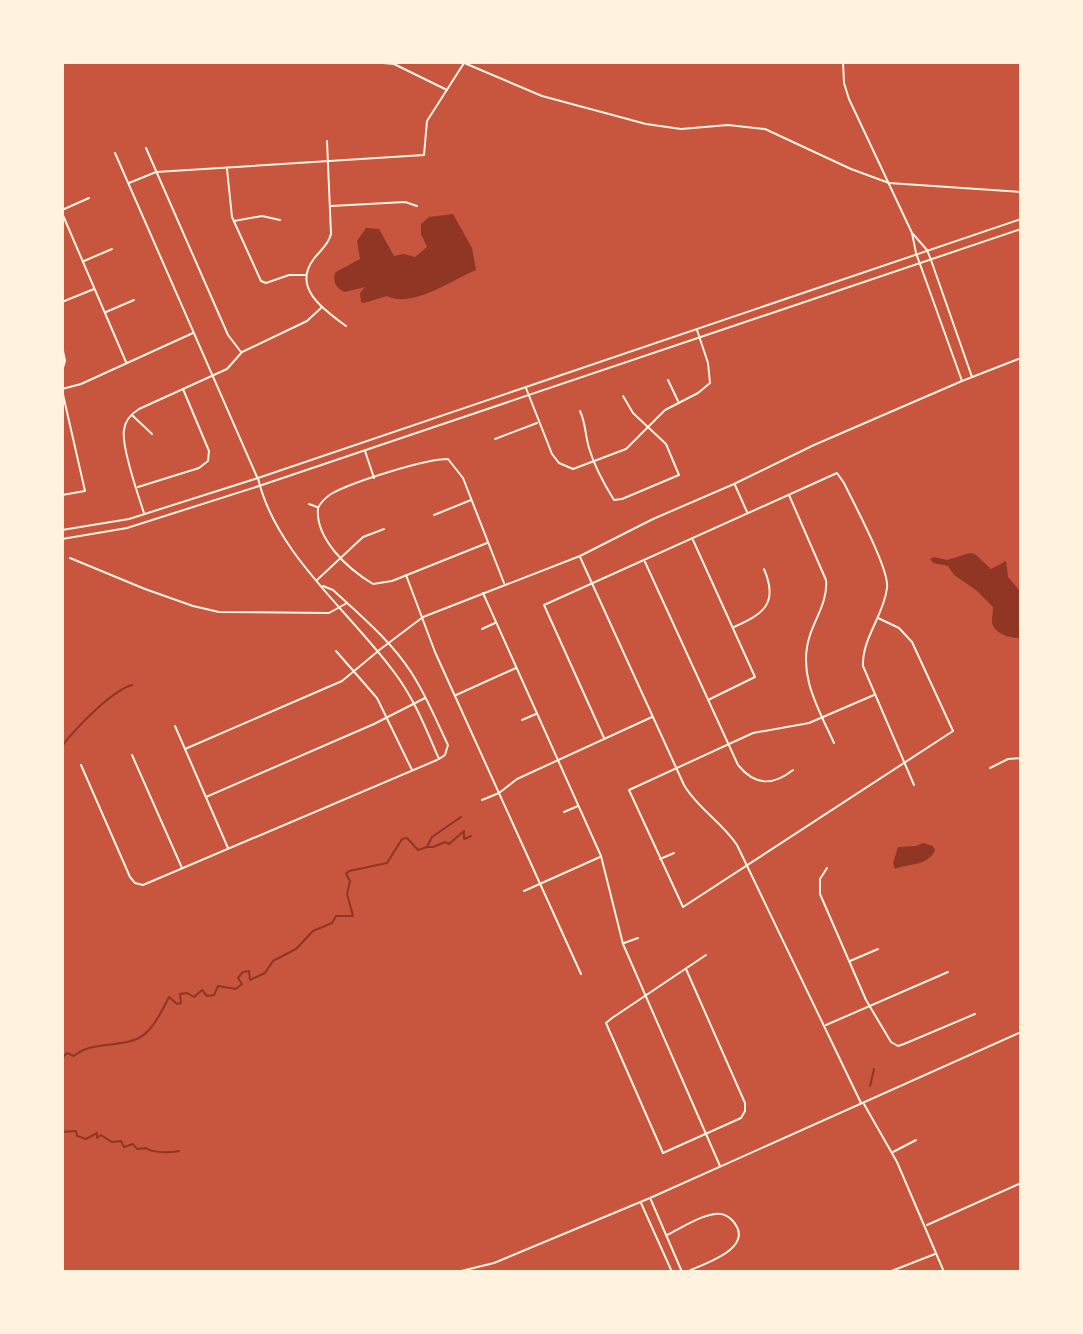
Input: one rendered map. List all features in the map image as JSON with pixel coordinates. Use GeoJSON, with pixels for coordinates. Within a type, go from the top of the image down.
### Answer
{"type":"FeatureCollection","features":[{"type":"Feature","properties":{"kind":"street"},"geometry":{"type":"LineString","coordinates":[[129,183],[156,172],[424,155],[426,123],[463,62],[542,96],[646,124],[681,129],[728,125],[765,129],[889,183],[1021,192]]}},
{"type":"Feature","properties":{"kind":"street"},"geometry":{"type":"LineString","coordinates":[[843,62],[849,99],[912,233],[916,253],[962,381]]}},
{"type":"Feature","properties":{"kind":"street"},"geometry":{"type":"LineString","coordinates":[[383,63],[394,64],[447,90]]}},
{"type":"Feature","properties":{"kind":"street"},"geometry":{"type":"LineString","coordinates":[[327,141],[330,239],[311,262],[307,275],[311,294],[321,308],[346,326]]}},
{"type":"Feature","properties":{"kind":"street"},"geometry":{"type":"LineString","coordinates":[[146,148],[228,335],[241,352]]}},
{"type":"Feature","properties":{"kind":"street"},"geometry":{"type":"LineString","coordinates":[[115,153],[281,532],[339,608],[378,651],[414,704],[439,759]]}},
{"type":"Feature","properties":{"kind":"street"},"geometry":{"type":"LineString","coordinates":[[227,168],[230,209],[264,283],[286,275],[307,275]]}},
{"type":"Feature","properties":{"kind":"street"},"geometry":{"type":"LineString","coordinates":[[89,198],[62,211],[126,362]]}},
{"type":"Feature","properties":{"kind":"street"},"geometry":{"type":"LineString","coordinates":[[330,207],[405,202],[417,206]]}},
{"type":"Feature","properties":{"kind":"street"},"geometry":{"type":"LineString","coordinates":[[234,221],[262,216],[280,220]]}},
{"type":"Feature","properties":{"kind":"street"},"geometry":{"type":"LineString","coordinates":[[62,530],[144,515],[1021,219]]}},
{"type":"Feature","properties":{"kind":"street"},"geometry":{"type":"LineString","coordinates":[[62,539],[127,528],[259,486],[1021,229]]}},
{"type":"Feature","properties":{"kind":"street"},"geometry":{"type":"LineString","coordinates":[[912,233],[927,250],[972,377]]}},
{"type":"Feature","properties":{"kind":"street"},"geometry":{"type":"LineString","coordinates":[[83,261],[112,249]]}},
{"type":"Feature","properties":{"kind":"street"},"geometry":{"type":"LineString","coordinates":[[62,302],[95,288]]}},
{"type":"Feature","properties":{"kind":"street"},"geometry":{"type":"LineString","coordinates":[[105,313],[134,300]]}},
{"type":"Feature","properties":{"kind":"street"},"geometry":{"type":"LineString","coordinates":[[144,515],[123,431],[131,415],[231,366],[241,352],[307,321],[321,308]]}},
{"type":"Feature","properties":{"kind":"street"},"geometry":{"type":"LineString","coordinates":[[526,388],[552,454],[565,468],[573,469],[626,449],[663,412],[710,383],[709,366],[697,329]]}},
{"type":"Feature","properties":{"kind":"street"},"geometry":{"type":"LineString","coordinates":[[62,495],[85,491],[85,481],[62,390],[195,332]]}},
{"type":"Feature","properties":{"kind":"street"},"geometry":{"type":"LineString","coordinates":[[62,346],[65,361],[62,371]]}},
{"type":"Feature","properties":{"kind":"street"},"geometry":{"type":"LineString","coordinates":[[185,749],[336,684],[423,617],[580,556],[814,445],[1021,358]]}},
{"type":"Feature","properties":{"kind":"street"},"geometry":{"type":"LineString","coordinates":[[668,380],[678,402]]}},
{"type":"Feature","properties":{"kind":"street"},"geometry":{"type":"LineString","coordinates":[[137,488],[199,468],[208,461],[209,451],[183,389]]}},
{"type":"Feature","properties":{"kind":"street"},"geometry":{"type":"LineString","coordinates":[[580,411],[595,461],[614,500],[622,499],[679,475],[666,444],[630,410],[623,396]]}},
{"type":"Feature","properties":{"kind":"street"},"geometry":{"type":"LineString","coordinates":[[131,415],[152,434]]}},
{"type":"Feature","properties":{"kind":"street"},"geometry":{"type":"LineString","coordinates":[[495,439],[538,423]]}},
{"type":"Feature","properties":{"kind":"street"},"geometry":{"type":"LineString","coordinates":[[365,451],[374,479]]}},
{"type":"Feature","properties":{"kind":"street"},"geometry":{"type":"LineString","coordinates":[[488,543],[406,575],[373,584],[341,557],[321,532],[317,521],[318,508],[334,492],[427,461],[448,459],[461,474],[472,500],[504,585]]}},
{"type":"Feature","properties":{"kind":"street"},"geometry":{"type":"LineString","coordinates":[[604,738],[544,605],[839,473],[886,574],[888,587],[863,658],[864,672],[914,785]]}},
{"type":"Feature","properties":{"kind":"street"},"geometry":{"type":"LineString","coordinates":[[734,484],[747,513]]}},
{"type":"Feature","properties":{"kind":"street"},"geometry":{"type":"LineString","coordinates":[[788,494],[826,584],[806,661],[809,684],[834,743]]}},
{"type":"Feature","properties":{"kind":"street"},"geometry":{"type":"LineString","coordinates":[[434,515],[472,500]]}},
{"type":"Feature","properties":{"kind":"street"},"geometry":{"type":"LineString","coordinates":[[309,504],[318,508]]}},
{"type":"Feature","properties":{"kind":"street"},"geometry":{"type":"LineString","coordinates":[[317,580],[363,537],[384,529]]}},
{"type":"Feature","properties":{"kind":"street"},"geometry":{"type":"LineString","coordinates":[[692,538],[755,677],[708,700]]}},
{"type":"Feature","properties":{"kind":"street"},"geometry":{"type":"LineString","coordinates":[[580,556],[676,768],[694,800],[729,834],[747,867],[862,1103],[892,1152],[944,1272]]}},
{"type":"Feature","properties":{"kind":"street"},"geometry":{"type":"LineString","coordinates":[[70,558],[145,589],[219,612],[329,613],[347,603]]}},
{"type":"Feature","properties":{"kind":"street"},"geometry":{"type":"LineString","coordinates":[[645,561],[739,768],[759,781],[776,782],[793,770]]}},
{"type":"Feature","properties":{"kind":"street"},"geometry":{"type":"LineString","coordinates":[[732,628],[757,616],[767,605],[770,587],[764,569]]}},
{"type":"Feature","properties":{"kind":"street"},"geometry":{"type":"LineString","coordinates":[[406,575],[455,695],[581,974]]}},
{"type":"Feature","properties":{"kind":"street"},"geometry":{"type":"LineString","coordinates":[[81,765],[130,877],[141,885],[439,759],[446,753],[448,745],[408,668],[388,643],[347,603],[333,590],[323,586]]}},
{"type":"Feature","properties":{"kind":"street"},"geometry":{"type":"LineString","coordinates":[[483,593],[601,856],[623,944],[720,1167]]}},
{"type":"Feature","properties":{"kind":"street"},"geometry":{"type":"LineString","coordinates":[[874,695],[802,725],[760,731],[629,790],[683,907],[953,731],[913,644],[899,628],[878,618]]}},
{"type":"Feature","properties":{"kind":"street"},"geometry":{"type":"LineString","coordinates":[[482,629],[496,622]]}},
{"type":"Feature","properties":{"kind":"street"},"geometry":{"type":"LineString","coordinates":[[336,651],[377,698],[412,771]]}},
{"type":"Feature","properties":{"kind":"street"},"geometry":{"type":"LineString","coordinates":[[455,695],[517,668]]}},
{"type":"Feature","properties":{"kind":"street"},"geometry":{"type":"LineString","coordinates":[[206,797],[426,698]]}},
{"type":"Feature","properties":{"kind":"street"},"geometry":{"type":"LineString","coordinates":[[522,720],[537,714]]}},
{"type":"Feature","properties":{"kind":"street"},"geometry":{"type":"LineString","coordinates":[[482,800],[499,793],[516,779],[653,717]]}},
{"type":"Feature","properties":{"kind":"street"},"geometry":{"type":"LineString","coordinates":[[175,726],[229,849]]}},
{"type":"Feature","properties":{"kind":"street"},"geometry":{"type":"LineString","coordinates":[[132,755],[182,870]]}},
{"type":"Feature","properties":{"kind":"street"},"geometry":{"type":"LineString","coordinates":[[990,768],[1008,759],[1021,758]]}},
{"type":"Feature","properties":{"kind":"street"},"geometry":{"type":"LineString","coordinates":[[564,812],[579,806]]}},
{"type":"Feature","properties":{"kind":"street"},"geometry":{"type":"LineString","coordinates":[[659,860],[674,853]]}},
{"type":"Feature","properties":{"kind":"street"},"geometry":{"type":"LineString","coordinates":[[524,891],[601,856]]}},
{"type":"Feature","properties":{"kind":"street"},"geometry":{"type":"LineString","coordinates":[[827,868],[820,879],[820,894],[869,1006],[889,1040],[895,1045],[904,1044],[975,1014]]}},
{"type":"Feature","properties":{"kind":"street"},"geometry":{"type":"LineString","coordinates":[[623,944],[638,938]]}},
{"type":"Feature","properties":{"kind":"street"},"geometry":{"type":"LineString","coordinates":[[849,962],[878,949]]}},
{"type":"Feature","properties":{"kind":"street"},"geometry":{"type":"LineString","coordinates":[[686,969],[745,1103],[745,1111],[741,1118],[663,1153],[606,1023],[706,955]]}},
{"type":"Feature","properties":{"kind":"street"},"geometry":{"type":"LineString","coordinates":[[825,1025],[948,972]]}},
{"type":"Feature","properties":{"kind":"street"},"geometry":{"type":"LineString","coordinates":[[457,1272],[494,1263],[650,1198],[1021,1032]]}},
{"type":"Feature","properties":{"kind":"street"},"geometry":{"type":"LineString","coordinates":[[894,1050],[895,1045]]}},
{"type":"Feature","properties":{"kind":"street"},"geometry":{"type":"LineString","coordinates":[[892,1152],[916,1140]]}},
{"type":"Feature","properties":{"kind":"street"},"geometry":{"type":"LineString","coordinates":[[925,1226],[1021,1183]]}},
{"type":"Feature","properties":{"kind":"street"},"geometry":{"type":"LineString","coordinates":[[650,1198],[679,1266],[684,1272],[733,1248],[738,1240],[736,1226],[728,1217],[716,1214],[666,1235]]}},
{"type":"Feature","properties":{"kind":"street"},"geometry":{"type":"LineString","coordinates":[[641,1201],[672,1271],[679,1266]]}},
{"type":"Feature","properties":{"kind":"street"},"geometry":{"type":"LineString","coordinates":[[659,1244],[668,1240]]}},
{"type":"Feature","properties":{"kind":"street"},"geometry":{"type":"LineString","coordinates":[[889,1272],[936,1253]]}},
{"type":"Feature","properties":{"kind":"shaded area"},"geometry":{"type":"Polygon","coordinates":[[[453,214],[472,248],[476,270],[432,292],[408,299],[387,296],[364,303],[361,302],[360,293],[365,287],[345,292],[336,284],[336,272],[360,259],[357,241],[366,228],[379,229],[394,256],[404,254],[415,257],[427,247],[421,234],[421,224],[429,217],[453,214]]]}},
{"type":"Feature","properties":{"kind":"shaded area"},"geometry":{"type":"Polygon","coordinates":[[[970,553],[991,569],[1006,561],[1008,577],[1021,592],[1021,638],[1007,636],[995,629],[993,607],[954,575],[948,566],[933,563],[930,559],[947,560],[970,553]]]}},
{"type":"Feature","properties":{"kind":"shaded area"},"geometry":{"type":"Polygon","coordinates":[[[923,843],[933,846],[935,850],[928,859],[895,869],[893,863],[898,847],[923,843]]]}},
{"type":"Feature","properties":{"kind":"waterway"},"geometry":{"type":"LineString","coordinates":[[62,746],[104,702],[132,685]]}},
{"type":"Feature","properties":{"kind":"waterway"},"geometry":{"type":"LineString","coordinates":[[62,1058],[67,1053],[74,1056],[91,1047],[140,1037],[154,1024],[169,997],[177,1004],[181,1003],[180,994],[187,993],[194,997],[202,990],[207,996],[214,995],[218,986],[236,989],[242,984],[238,978],[243,972],[249,971],[250,980],[265,973],[273,961],[296,949],[313,931],[332,923],[336,916],[353,916],[347,894],[350,881],[346,874],[349,871],[387,863],[402,839],[407,838],[418,850],[427,847],[432,837],[461,817]]}},
{"type":"Feature","properties":{"kind":"waterway"},"geometry":{"type":"LineString","coordinates":[[427,847],[445,842],[449,844],[464,831],[464,839],[471,836]]}},
{"type":"Feature","properties":{"kind":"waterway"},"geometry":{"type":"LineString","coordinates":[[870,1086],[874,1069]]}},
{"type":"Feature","properties":{"kind":"waterway"},"geometry":{"type":"LineString","coordinates":[[62,1132],[76,1131],[77,1136],[86,1139],[97,1133],[97,1138],[101,1135],[112,1142],[121,1141],[124,1147],[133,1144],[137,1149],[179,1151]]}}]}
